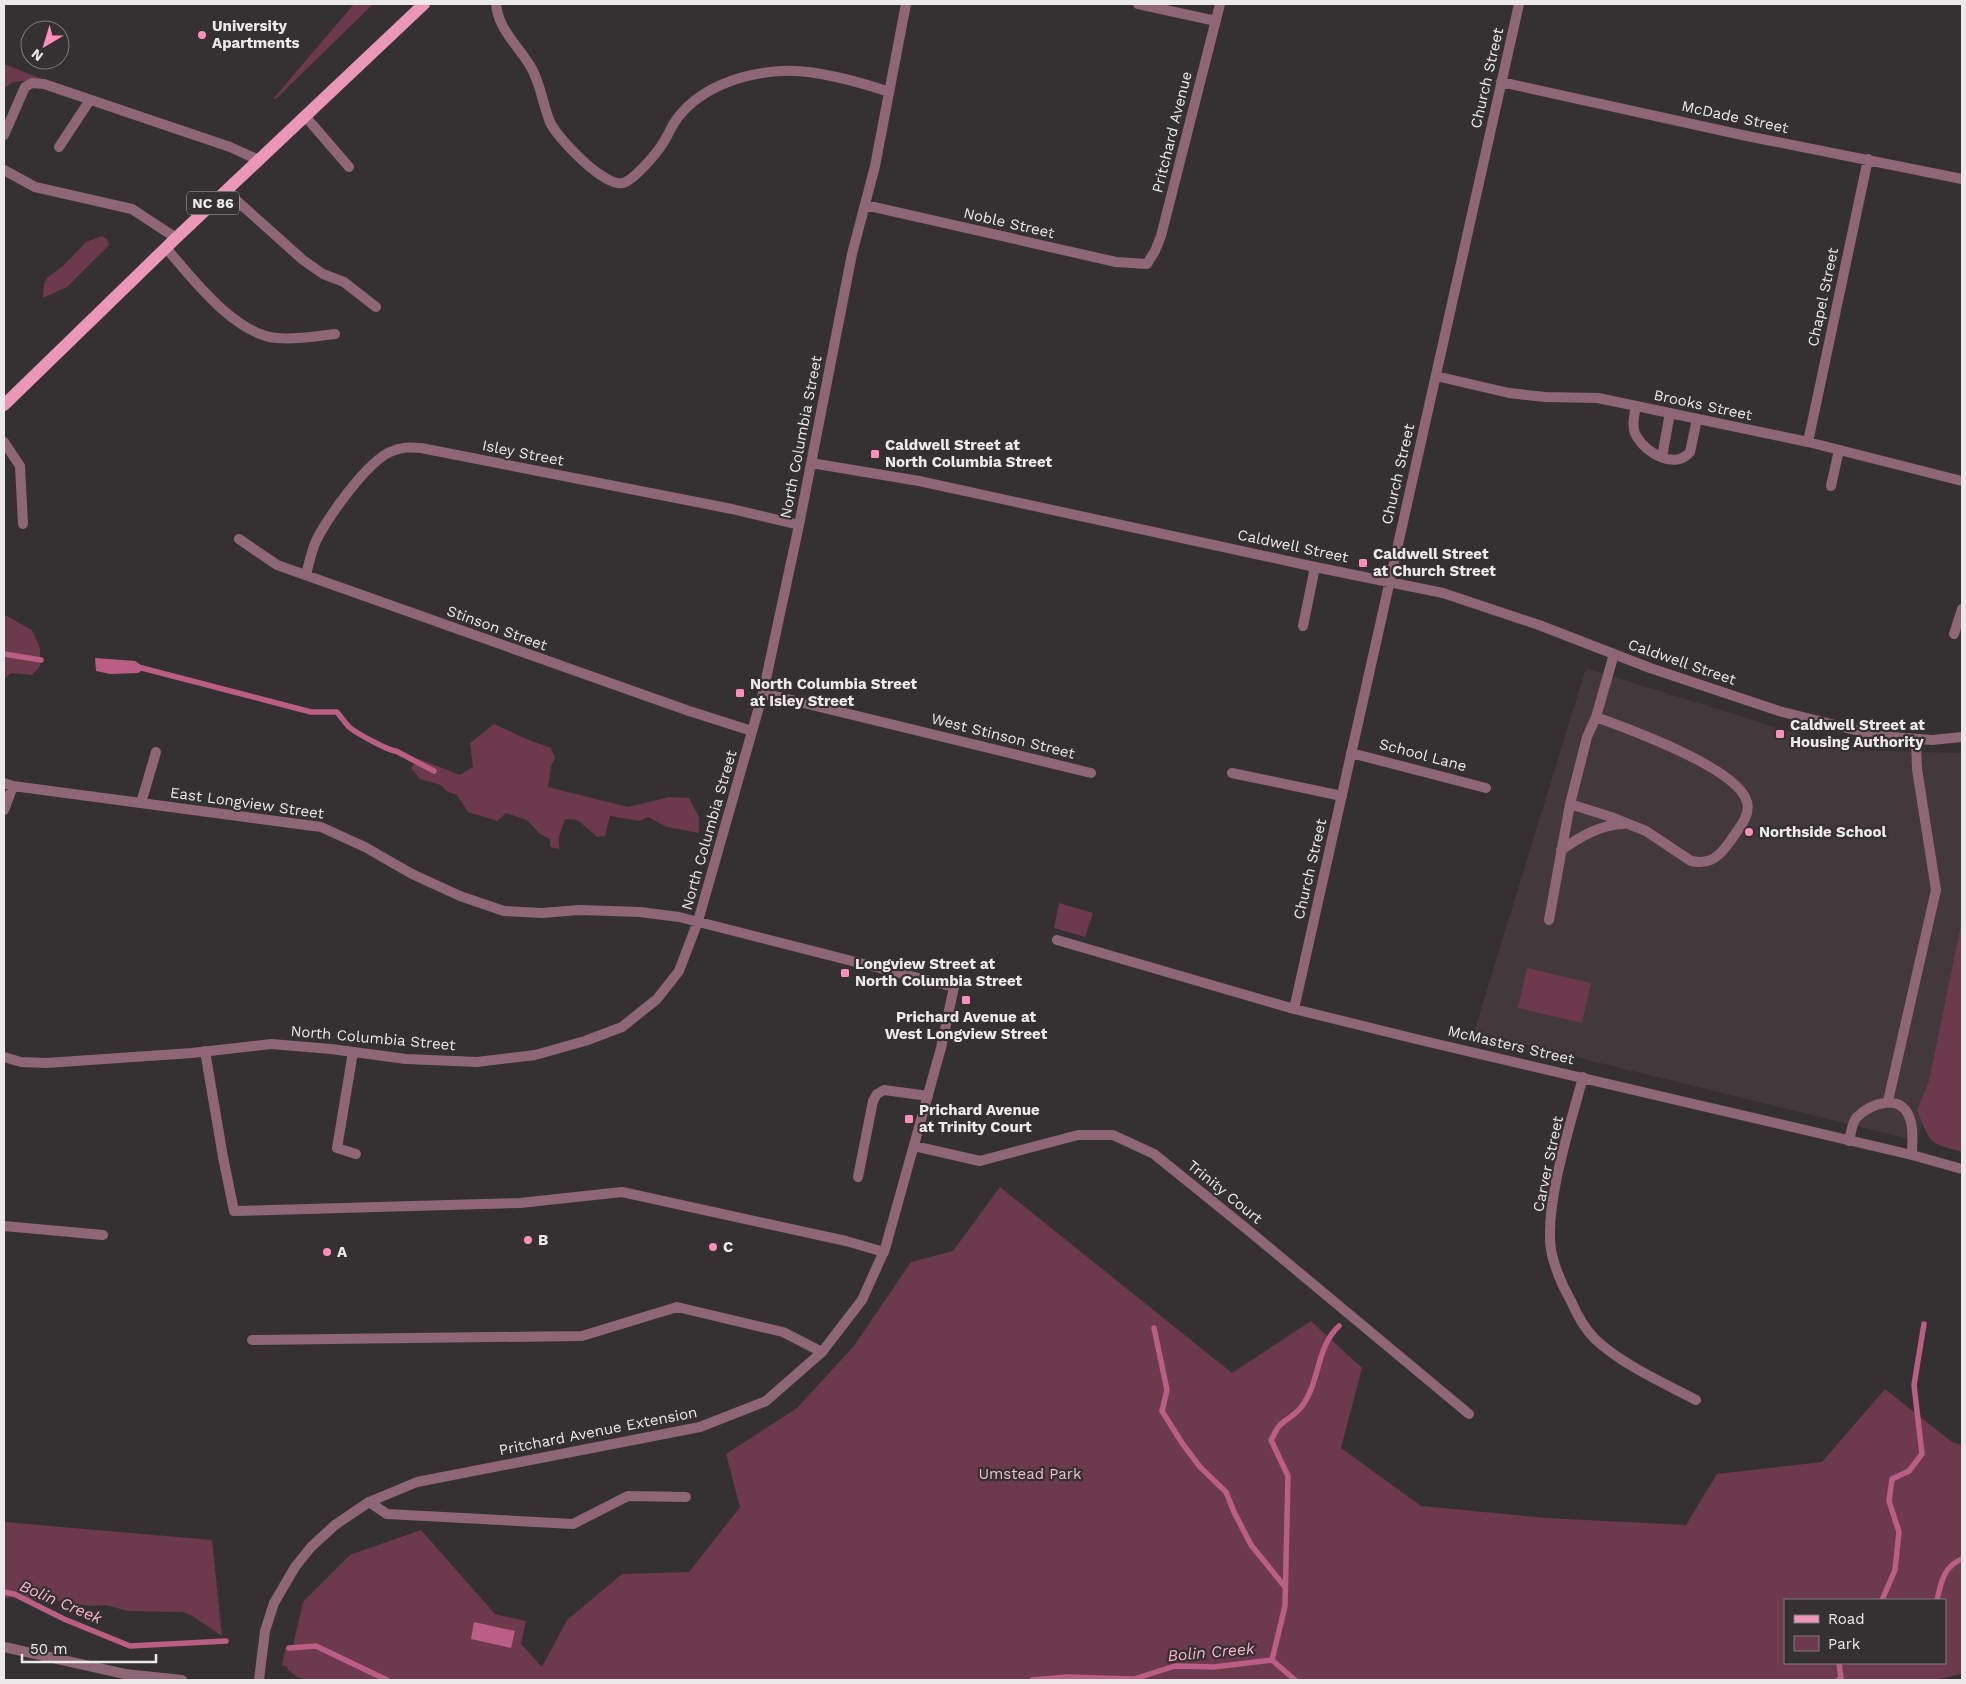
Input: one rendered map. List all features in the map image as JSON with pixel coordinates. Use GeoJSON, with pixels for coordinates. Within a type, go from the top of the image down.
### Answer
{"type":"FeatureCollection","features":[{"type":"Feature","properties":{"kind":"main road","name":"NC 86"},"geometry":{"type":"LineString","coordinates":[[4,405],[176,238],[424,4]]}},
{"type":"Feature","properties":{"kind":"street"},"geometry":{"type":"LineString","coordinates":[[496,4],[501,23],[533,70],[541,90],[550,123],[558,137],[612,183],[622,183],[631,178],[659,148],[680,115],[703,95],[732,80],[783,71],[818,74],[889,92]]}},
{"type":"Feature","properties":{"kind":"street","name":"North Columbia Street"},"geometry":{"type":"LineString","coordinates":[[4,1057],[21,1062],[46,1063],[270,1044],[406,1059],[477,1062],[535,1055],[585,1041],[622,1027],[657,999],[679,971],[698,921],[763,693],[799,525],[852,254],[875,166],[906,4]]}},
{"type":"Feature","properties":{"kind":"street"},"geometry":{"type":"LineString","coordinates":[[1138,4],[1216,21]]}},
{"type":"Feature","properties":{"kind":"street","name":"Pritchard Avenue"},"geometry":{"type":"LineString","coordinates":[[1147,264],[1155,251],[1160,236],[1220,4]]}},
{"type":"Feature","properties":{"kind":"street","name":"Church Street"},"geometry":{"type":"LineString","coordinates":[[1294,1008],[1519,4]]}},
{"type":"Feature","properties":{"kind":"street","name":"McDade Street"},"geometry":{"type":"LineString","coordinates":[[1501,82],[1962,179]]}},
{"type":"Feature","properties":{"kind":"street"},"geometry":{"type":"LineString","coordinates":[[4,135],[25,87],[32,83],[44,84],[230,147],[259,160]]}},
{"type":"Feature","properties":{"kind":"street"},"geometry":{"type":"LineString","coordinates":[[59,147],[90,100]]}},
{"type":"Feature","properties":{"kind":"street"},"geometry":{"type":"LineString","coordinates":[[305,116],[349,166]]}},
{"type":"Feature","properties":{"kind":"street","name":"Chapel Street"},"geometry":{"type":"LineString","coordinates":[[1808,442],[1868,159]]}},
{"type":"Feature","properties":{"kind":"street"},"geometry":{"type":"LineString","coordinates":[[4,170],[35,187],[132,209],[176,238]]}},
{"type":"Feature","properties":{"kind":"street"},"geometry":{"type":"LineString","coordinates":[[226,191],[302,260],[323,274],[344,282],[376,307]]}},
{"type":"Feature","properties":{"kind":"street","name":"Noble Street"},"geometry":{"type":"LineString","coordinates":[[865,205],[1116,262],[1147,264]]}},
{"type":"Feature","properties":{"kind":"street"},"geometry":{"type":"LineString","coordinates":[[166,248],[223,309],[254,332],[275,338],[298,338],[334,334]]}},
{"type":"Feature","properties":{"kind":"street","name":"Brooks Street"},"geometry":{"type":"LineString","coordinates":[[1436,376],[1509,393],[1545,397],[1598,398],[1808,442],[1962,482]]}},
{"type":"Feature","properties":{"kind":"street"},"geometry":{"type":"LineString","coordinates":[[1636,406],[1634,420],[1636,436],[1645,448],[1654,455],[1662,457],[1679,460],[1686,456],[1692,448],[1697,419]]}},
{"type":"Feature","properties":{"kind":"street"},"geometry":{"type":"LineString","coordinates":[[1662,457],[1670,413]]}},
{"type":"Feature","properties":{"kind":"street"},"geometry":{"type":"LineString","coordinates":[[4,442],[20,466],[23,524]]}},
{"type":"Feature","properties":{"kind":"street","name":"Isley Street"},"geometry":{"type":"LineString","coordinates":[[306,575],[315,543],[365,472],[380,458],[405,447],[421,448],[712,505],[799,525]]}},
{"type":"Feature","properties":{"kind":"street"},"geometry":{"type":"LineString","coordinates":[[1831,486],[1838,450]]}},
{"type":"Feature","properties":{"kind":"street","name":"Caldwell Street"},"geometry":{"type":"LineString","coordinates":[[811,463],[919,481],[1443,593],[1539,625],[1614,654],[1779,711],[1879,736],[1916,740],[1962,737]]}},
{"type":"Feature","properties":{"kind":"street","name":"Stinson Street"},"geometry":{"type":"LineString","coordinates":[[239,539],[277,565],[688,711],[752,731]]}},
{"type":"Feature","properties":{"kind":"street"},"geometry":{"type":"LineString","coordinates":[[1304,626],[1316,567]]}},
{"type":"Feature","properties":{"kind":"street"},"geometry":{"type":"LineString","coordinates":[[1954,634],[1962,609]]}},
{"type":"Feature","properties":{"kind":"street"},"geometry":{"type":"LineString","coordinates":[[1549,920],[1570,804],[1587,737],[1596,717],[1614,654]]}},
{"type":"Feature","properties":{"kind":"street","name":"West Stinson Street"},"geometry":{"type":"LineString","coordinates":[[763,693],[1091,773]]}},
{"type":"Feature","properties":{"kind":"street"},"geometry":{"type":"LineString","coordinates":[[1570,804],[1646,831],[1691,861],[1700,863],[1718,857],[1745,818],[1748,810],[1747,802],[1736,786],[1691,755],[1596,717]]}},
{"type":"Feature","properties":{"kind":"street"},"geometry":{"type":"LineString","coordinates":[[1888,1101],[1936,890],[1927,826],[1916,769],[1916,740]]}},
{"type":"Feature","properties":{"kind":"street"},"geometry":{"type":"LineString","coordinates":[[141,803],[156,752]]}},
{"type":"Feature","properties":{"kind":"street","name":"School Lane"},"geometry":{"type":"LineString","coordinates":[[1351,753],[1486,788]]}},
{"type":"Feature","properties":{"kind":"street"},"geometry":{"type":"LineString","coordinates":[[1232,773],[1342,796]]}},
{"type":"Feature","properties":{"kind":"street"},"geometry":{"type":"LineString","coordinates":[[4,810],[8,784]]}},
{"type":"Feature","properties":{"kind":"street","name":"East Longview Street"},"geometry":{"type":"LineString","coordinates":[[8,784],[321,827],[365,847],[420,878],[460,896],[504,911],[542,913],[579,910],[640,912],[698,921],[954,987]]}},
{"type":"Feature","properties":{"kind":"street"},"geometry":{"type":"LineString","coordinates":[[1562,850],[1574,841],[1603,827],[1615,824],[1630,825]]}},
{"type":"Feature","properties":{"kind":"street","name":"McMasters Street"},"geometry":{"type":"LineString","coordinates":[[1057,940],[1294,1008],[1420,1040],[1912,1155],[1962,1169]]}},
{"type":"Feature","properties":{"kind":"street","name":"Pritchard Avenue Extension"},"geometry":{"type":"LineString","coordinates":[[259,1680],[265,1631],[274,1603],[295,1567],[311,1547],[323,1536],[369,1502],[417,1482],[700,1428],[766,1401],[822,1352],[862,1300],[884,1252],[941,1048],[954,987]]}},
{"type":"Feature","properties":{"kind":"street"},"geometry":{"type":"LineString","coordinates":[[205,1051],[234,1211],[520,1203],[622,1192],[846,1241],[884,1252]]}},
{"type":"Feature","properties":{"kind":"street"},"geometry":{"type":"LineString","coordinates":[[353,1052],[337,1148],[356,1154]]}},
{"type":"Feature","properties":{"kind":"street","name":"Carver Street"},"geometry":{"type":"LineString","coordinates":[[1583,1077],[1557,1179],[1550,1223],[1552,1254],[1569,1299],[1582,1323],[1596,1340],[1632,1366],[1696,1400]]}},
{"type":"Feature","properties":{"kind":"street"},"geometry":{"type":"LineString","coordinates":[[858,1177],[873,1101],[877,1094],[884,1090],[928,1096]]}},
{"type":"Feature","properties":{"kind":"street"},"geometry":{"type":"LineString","coordinates":[[1850,1141],[1855,1119],[1872,1106],[1888,1101],[1904,1107],[1910,1120],[1912,1155]]}},
{"type":"Feature","properties":{"kind":"street","name":"Trinity Court"},"geometry":{"type":"LineString","coordinates":[[914,1146],[980,1161],[1078,1135],[1113,1135],[1154,1154],[1468,1414]]}},
{"type":"Feature","properties":{"kind":"street"},"geometry":{"type":"LineString","coordinates":[[4,1226],[103,1235]]}},
{"type":"Feature","properties":{"kind":"street"},"geometry":{"type":"LineString","coordinates":[[252,1340],[582,1336],[677,1307],[783,1332],[822,1352]]}},
{"type":"Feature","properties":{"kind":"street"},"geometry":{"type":"LineString","coordinates":[[369,1502],[387,1514],[573,1524],[628,1496],[686,1497]]}},
{"type":"Feature","properties":{"kind":"street"},"geometry":{"type":"LineString","coordinates":[[4,1647],[125,1674],[182,1680]]}},
{"type":"Feature","properties":{"kind":"shaded area"},"geometry":{"type":"Polygon","coordinates":[[[95,658],[135,661],[145,668],[138,673],[110,674],[96,671],[95,658]]]}},
{"type":"Feature","properties":{"kind":"shaded area","name":"Northside School"},"geometry":{"type":"Polygon","coordinates":[[[1586,668],[1849,750],[1962,753],[1962,911],[1958,987],[1917,1141],[1474,1032],[1586,668]]]}},
{"type":"Feature","properties":{"kind":"shaded area"},"geometry":{"type":"Polygon","coordinates":[[[474,1622],[515,1631],[511,1648],[471,1639],[474,1622]]]}},
{"type":"Feature","properties":{"kind":"green space"},"geometry":{"type":"Polygon","coordinates":[[[354,4],[373,4],[277,98],[273,99],[354,4]]]}},
{"type":"Feature","properties":{"kind":"green space"},"geometry":{"type":"Polygon","coordinates":[[[4,64],[42,79],[11,83],[4,90],[4,64]]]}},
{"type":"Feature","properties":{"kind":"green space"},"geometry":{"type":"Polygon","coordinates":[[[102,236],[107,239],[109,245],[67,287],[43,298],[44,284],[47,278],[63,266],[86,242],[102,236]]]}},
{"type":"Feature","properties":{"kind":"green space"},"geometry":{"type":"Polygon","coordinates":[[[5,615],[32,630],[40,648],[40,666],[32,675],[11,673],[4,679],[5,615]]]}},
{"type":"Feature","properties":{"kind":"green space"},"geometry":{"type":"Polygon","coordinates":[[[494,724],[551,748],[555,758],[551,766],[548,787],[628,807],[669,797],[689,798],[699,817],[699,833],[667,827],[648,817],[639,821],[610,816],[605,836],[597,837],[578,820],[565,819],[559,836],[559,849],[550,847],[550,839],[540,834],[527,820],[506,813],[497,821],[468,812],[457,795],[446,791],[441,785],[420,779],[411,768],[419,759],[460,775],[473,767],[470,743],[494,724]]]}},
{"type":"Feature","properties":{"kind":"green space"},"geometry":{"type":"Polygon","coordinates":[[[1059,903],[1093,913],[1085,937],[1054,928],[1059,903]]]}},
{"type":"Feature","properties":{"kind":"green space"},"geometry":{"type":"Polygon","coordinates":[[[1962,920],[1962,1152],[1942,1146],[1932,1140],[1925,1130],[1917,1110],[1929,1081],[1962,920]]]}},
{"type":"Feature","properties":{"kind":"green space"},"geometry":{"type":"Polygon","coordinates":[[[1527,968],[1591,983],[1582,1023],[1518,1008],[1527,968]]]}},
{"type":"Feature","properties":{"kind":"green space","name":"Umstead Park"},"geometry":{"type":"Polygon","coordinates":[[[1000,1187],[1232,1373],[1311,1321],[1362,1368],[1341,1448],[1421,1506],[1546,1518],[1686,1525],[1717,1474],[1822,1462],[1885,1389],[1952,1442],[1962,1445],[1962,1674],[1934,1680],[308,1680],[297,1677],[287,1669],[288,1667],[282,1665],[286,1646],[293,1646],[303,1602],[350,1555],[421,1530],[495,1614],[526,1621],[521,1644],[542,1667],[567,1620],[622,1574],[689,1572],[740,1507],[726,1454],[797,1408],[854,1346],[911,1262],[953,1251],[1000,1187]]]}},
{"type":"Feature","properties":{"kind":"green space"},"geometry":{"type":"Polygon","coordinates":[[[4,1522],[212,1540],[222,1636],[191,1615],[183,1612],[128,1611],[106,1605],[89,1606],[62,1601],[19,1597],[4,1598],[4,1522]]]}},
{"type":"Feature","properties":{"kind":"waterway"},"geometry":{"type":"LineString","coordinates":[[4,654],[41,660]]}},
{"type":"Feature","properties":{"kind":"waterway"},"geometry":{"type":"LineString","coordinates":[[138,667],[311,712],[337,712],[349,727],[358,733],[434,771]]}},
{"type":"Feature","properties":{"kind":"waterway"},"geometry":{"type":"LineString","coordinates":[[1882,1599],[1895,1570],[1899,1532],[1889,1501],[1892,1479],[1909,1471],[1922,1454],[1914,1385],[1924,1324]]}},
{"type":"Feature","properties":{"kind":"waterway"},"geometry":{"type":"LineString","coordinates":[[1272,1660],[1285,1606],[1288,1476],[1271,1440],[1279,1426],[1297,1412],[1308,1397],[1326,1344],[1339,1326]]}},
{"type":"Feature","properties":{"kind":"waterway"},"geometry":{"type":"LineString","coordinates":[[1154,1328],[1167,1390],[1162,1411],[1200,1467],[1226,1492],[1251,1545],[1285,1587]]}},
{"type":"Feature","properties":{"kind":"waterway"},"geometry":{"type":"LineString","coordinates":[[1937,1599],[1947,1570],[1962,1559]]}},
{"type":"Feature","properties":{"kind":"waterway","name":"Bolin Creek"},"geometry":{"type":"LineString","coordinates":[[4,1592],[14,1594],[64,1619],[130,1646],[226,1641]]}},
{"type":"Feature","properties":{"kind":"waterway","name":"Bolin Creek"},"geometry":{"type":"LineString","coordinates":[[289,1648],[316,1646],[387,1680]]}},
{"type":"Feature","properties":{"kind":"waterway","name":"Bolin Creek"},"geometry":{"type":"LineString","coordinates":[[1032,1680],[1068,1677],[1134,1679],[1175,1666],[1214,1667],[1272,1660],[1295,1680]]}},
{"type":"Feature","properties":{"kind":"waterway"},"geometry":{"type":"LineString","coordinates":[[1838,1680],[1841,1678],[1839,1664]]}},
{"type":"Feature","properties":{"kind":"place","name":"University Apartments"},"geometry":{"type":"Point","coordinates":[202,35]}},
{"type":"Feature","properties":{"kind":"place","name":"Caldwell Street at North Columbia Street"},"geometry":{"type":"Point","coordinates":[875,454]}},
{"type":"Feature","properties":{"kind":"place","name":"Caldwell Street at Church Street"},"geometry":{"type":"Point","coordinates":[1363,563]}},
{"type":"Feature","properties":{"kind":"place","name":"North Columbia Street at Isley Street"},"geometry":{"type":"Point","coordinates":[740,693]}},
{"type":"Feature","properties":{"kind":"place","name":"Caldwell Street at Housing Authority"},"geometry":{"type":"Point","coordinates":[1780,734]}},
{"type":"Feature","properties":{"kind":"place","name":"Northside School"},"geometry":{"type":"Point","coordinates":[1749,832]}},
{"type":"Feature","properties":{"kind":"place","name":"Longview Street at North Columbia Street"},"geometry":{"type":"Point","coordinates":[845,973]}},
{"type":"Feature","properties":{"kind":"place","name":"Prichard Avenue at West Longview Street"},"geometry":{"type":"Point","coordinates":[966,1000]}},
{"type":"Feature","properties":{"kind":"place","name":"Prichard Avenue at Trinity Court"},"geometry":{"type":"Point","coordinates":[909,1119]}},
{"type":"Feature","properties":{"kind":"place","name":"B"},"geometry":{"type":"Point","coordinates":[528,1240]}},
{"type":"Feature","properties":{"kind":"place","name":"C"},"geometry":{"type":"Point","coordinates":[713,1247]}},
{"type":"Feature","properties":{"kind":"place","name":"A"},"geometry":{"type":"Point","coordinates":[327,1252]}}]}
